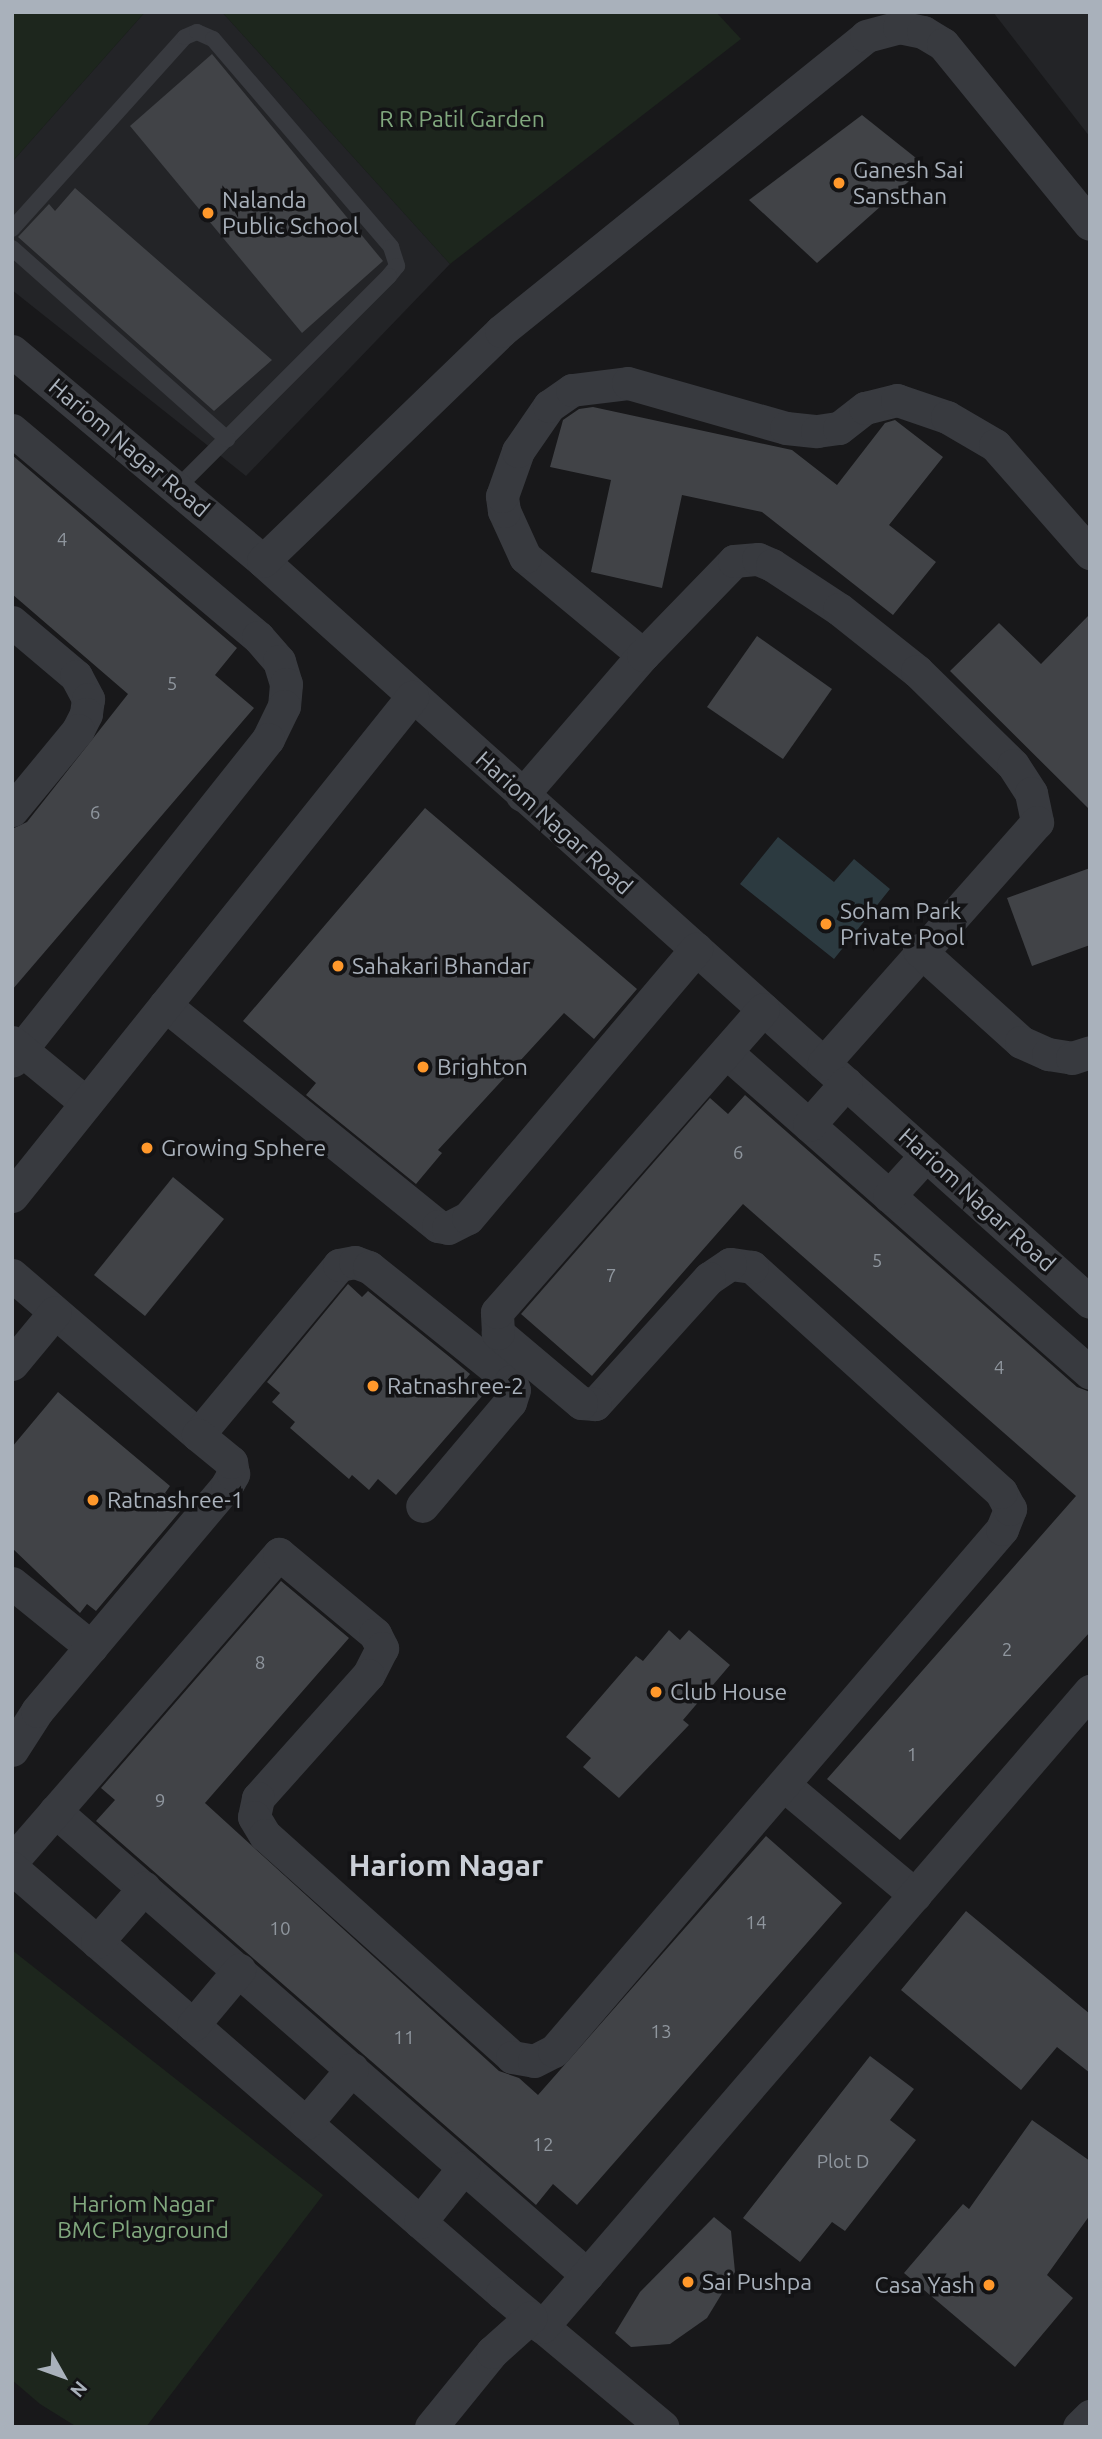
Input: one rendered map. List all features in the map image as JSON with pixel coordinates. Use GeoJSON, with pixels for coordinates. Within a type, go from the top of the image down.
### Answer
{"type":"FeatureCollection","features":[{"type":"Feature","properties":{"kind":"street"},"geometry":{"type":"LineString","coordinates":[[263,561],[501,331],[866,36],[899,27],[923,32],[943,44],[1090,224]]}},
{"type":"Feature","properties":{"kind":"street","name":"Hariom Nagar Road"},"geometry":{"type":"LineString","coordinates":[[12,351],[263,561],[1090,1301]]}},
{"type":"Feature","properties":{"kind":"street"},"geometry":{"type":"LineString","coordinates":[[643,655],[525,557],[504,511],[502,496],[518,451],[549,406],[572,390],[628,383],[786,428],[817,431],[839,428],[865,408],[897,400],[947,417],[995,445],[1090,553]]}},
{"type":"Feature","properties":{"kind":"street"},"geometry":{"type":"LineString","coordinates":[[12,430],[258,636],[279,661],[286,684],[284,706],[268,739],[15,1051],[86,1103]]}},
{"type":"Feature","properties":{"kind":"street"},"geometry":{"type":"LineString","coordinates":[[522,795],[643,655],[729,565],[758,559],[839,609],[917,671],[1013,765],[1037,811],[1034,830],[919,950],[835,1073],[809,1125]]}},
{"type":"Feature","properties":{"kind":"street"},"geometry":{"type":"LineString","coordinates":[[12,622],[76,676],[88,698],[86,714],[78,730],[12,810]]}},
{"type":"Feature","properties":{"kind":"street"},"geometry":{"type":"LineString","coordinates":[[12,1196],[412,697]]}},
{"type":"Feature","properties":{"kind":"street"},"geometry":{"type":"LineString","coordinates":[[166,1005],[438,1226],[448,1228],[468,1218],[696,949]]}},
{"type":"Feature","properties":{"kind":"street"},"geometry":{"type":"LineString","coordinates":[[919,950],[1021,1042],[1048,1054],[1072,1058],[1090,1052]]}},
{"type":"Feature","properties":{"kind":"street"},"geometry":{"type":"LineString","coordinates":[[12,1860],[272,1559],[285,1556],[375,1634],[382,1648],[368,1675],[258,1798],[254,1817],[265,1835],[512,2057],[534,2061],[554,2051],[1002,1529],[1010,1508],[1001,1492],[752,1267],[730,1264],[709,1278],[594,1404],[581,1403],[506,1340],[495,1323],[497,1312],[763,1009]]}},
{"type":"Feature","properties":{"kind":"street"},"geometry":{"type":"LineString","coordinates":[[726,1052],[1090,1373]]}},
{"type":"Feature","properties":{"kind":"street"},"geometry":{"type":"LineString","coordinates":[[889,1196],[926,1155]]}},
{"type":"Feature","properties":{"kind":"street"},"geometry":{"type":"LineString","coordinates":[[1003,1296],[1039,1256]]}},
{"type":"Feature","properties":{"kind":"street"},"geometry":{"type":"LineString","coordinates":[[198,1435],[338,1265],[355,1262],[369,1267],[511,1381],[510,1402],[422,1506]]}},
{"type":"Feature","properties":{"kind":"street"},"geometry":{"type":"LineString","coordinates":[[12,1275],[231,1462],[233,1474],[227,1485],[37,1711],[12,1749]]}},
{"type":"Feature","properties":{"kind":"street"},"geometry":{"type":"LineString","coordinates":[[12,1364],[55,1311]]}},
{"type":"Feature","properties":{"kind":"street"},"geometry":{"type":"LineString","coordinates":[[12,1583],[91,1647]]}},
{"type":"Feature","properties":{"kind":"street"},"geometry":{"type":"LineString","coordinates":[[431,2427],[492,2352],[536,2322],[587,2275],[1090,1691]]}},
{"type":"Feature","properties":{"kind":"street"},"geometry":{"type":"LineString","coordinates":[[784,1784],[915,1895]]}},
{"type":"Feature","properties":{"kind":"street"},"geometry":{"type":"LineString","coordinates":[[55,1811],[587,2275]]}},
{"type":"Feature","properties":{"kind":"street"},"geometry":{"type":"LineString","coordinates":[[12,1868],[419,2222],[663,2427]]}},
{"type":"Feature","properties":{"kind":"street"},"geometry":{"type":"LineString","coordinates":[[97,1942],[144,1888]]}},
{"type":"Feature","properties":{"kind":"street"},"geometry":{"type":"LineString","coordinates":[[193,2025],[239,1970]]}},
{"type":"Feature","properties":{"kind":"street"},"geometry":{"type":"LineString","coordinates":[[306,2123],[352,2069]]}},
{"type":"Feature","properties":{"kind":"street"},"geometry":{"type":"LineString","coordinates":[[419,2222],[464,2167]]}},
{"type":"Feature","properties":{"kind":"street"},"geometry":{"type":"LineString","coordinates":[[1079,2427],[1090,2416]]}},
{"type":"Feature","properties":{"kind":"lane"},"geometry":{"type":"LineString","coordinates":[[12,229],[185,37],[197,32],[213,39],[396,256],[389,276],[177,488]]}},
{"type":"Feature","properties":{"kind":"lane"},"geometry":{"type":"LineString","coordinates":[[12,248],[227,439]]}},
{"type":"Feature","properties":{"kind":"shaded area","name":"Nalanda Public School"},"geometry":{"type":"Polygon","coordinates":[[[145,12],[222,12],[450,264],[246,476],[12,290],[12,162],[145,12]]]}},
{"type":"Feature","properties":{"kind":"shaded area"},"geometry":{"type":"Polygon","coordinates":[[[993,12],[1090,12],[1090,137],[993,12]]]}},
{"type":"Feature","properties":{"kind":"shaded area","name":"Soham Park Private Pool"},"geometry":{"type":"Polygon","coordinates":[[[778,837],[834,882],[854,859],[890,889],[834,959],[740,884],[778,837]]]}},
{"type":"Feature","properties":{"kind":"green space"},"geometry":{"type":"Polygon","coordinates":[[[12,12],[145,12],[12,162],[12,12]]]}},
{"type":"Feature","properties":{"kind":"green space","name":"R R Patil Garden"},"geometry":{"type":"Polygon","coordinates":[[[222,12],[716,12],[741,39],[450,264],[222,12]]]}},
{"type":"Feature","properties":{"kind":"green space","name":"Hariom Nagar BMC Playground"},"geometry":{"type":"Polygon","coordinates":[[[12,1950],[323,2195],[146,2427],[77,2427],[40,2404],[12,2380],[12,1950]]]}},
{"type":"Feature","properties":{"kind":"building"},"geometry":{"type":"Polygon","coordinates":[[[212,54],[383,261],[302,333],[130,126],[212,54]]]}},
{"type":"Feature","properties":{"kind":"building","name":"Ganesh Sai Sansthan"},"geometry":{"type":"Polygon","coordinates":[[[862,115],[926,166],[817,263],[749,200],[862,115]]]}},
{"type":"Feature","properties":{"kind":"building"},"geometry":{"type":"Polygon","coordinates":[[[75,188],[272,360],[214,411],[18,237],[49,204],[55,211],[75,188]]]}},
{"type":"Feature","properties":{"kind":"building"},"geometry":{"type":"Polygon","coordinates":[[[593,407],[792,450],[837,485],[885,423],[895,420],[943,457],[889,525],[936,562],[893,615],[762,512],[682,495],[662,588],[591,572],[611,480],[550,467],[563,420],[579,409],[593,407]]]}},
{"type":"Feature","properties":{"kind":"building"},"geometry":{"type":"Polygon","coordinates":[[[12,455],[237,648],[215,675],[254,708],[12,990],[12,829],[27,822],[128,694],[12,594],[12,455]]]}},
{"type":"Feature","properties":{"kind":"building"},"geometry":{"type":"Polygon","coordinates":[[[1090,614],[1090,810],[950,671],[999,623],[1041,664],[1090,614]]]}},
{"type":"Feature","properties":{"kind":"building"},"geometry":{"type":"Polygon","coordinates":[[[757,636],[832,689],[783,759],[707,707],[757,636]]]}},
{"type":"Feature","properties":{"kind":"building"},"geometry":{"type":"Polygon","coordinates":[[[425,808],[637,989],[594,1039],[564,1013],[438,1150],[442,1153],[416,1184],[306,1095],[316,1083],[243,1021],[425,808]]]}},
{"type":"Feature","properties":{"kind":"building"},"geometry":{"type":"Polygon","coordinates":[[[1090,868],[1090,945],[1032,966],[1007,898],[1090,868]]]}},
{"type":"Feature","properties":{"kind":"building"},"geometry":{"type":"Polygon","coordinates":[[[745,1095],[1077,1387],[1090,1392],[1090,1632],[900,1840],[827,1779],[1076,1496],[743,1204],[592,1376],[521,1314],[710,1098],[728,1114],[745,1095]]]}},
{"type":"Feature","properties":{"kind":"building"},"geometry":{"type":"Polygon","coordinates":[[[173,1177],[224,1219],[145,1316],[94,1275],[173,1177]]]}},
{"type":"Feature","properties":{"kind":"building","name":"Ratnashree-2"},"geometry":{"type":"Polygon","coordinates":[[[348,1284],[362,1297],[368,1291],[451,1358],[470,1374],[466,1379],[483,1395],[396,1495],[378,1479],[369,1490],[352,1475],[349,1479],[290,1428],[295,1422],[272,1402],[280,1393],[267,1382],[348,1284]]]}},
{"type":"Feature","properties":{"kind":"building","name":"Ratnashree-1"},"geometry":{"type":"Polygon","coordinates":[[[58,1392],[170,1486],[165,1493],[183,1508],[96,1611],[87,1604],[80,1613],[12,1548],[12,1447],[58,1392]]]}},
{"type":"Feature","properties":{"kind":"building"},"geometry":{"type":"Polygon","coordinates":[[[281,1581],[349,1638],[205,1803],[499,2071],[519,2078],[538,2095],[766,1836],[842,1903],[577,2205],[553,2184],[536,2205],[96,1821],[115,1800],[101,1788],[281,1581]]]}},
{"type":"Feature","properties":{"kind":"building","name":"Club House"},"geometry":{"type":"Polygon","coordinates":[[[669,1630],[680,1640],[689,1630],[730,1665],[683,1720],[689,1725],[619,1798],[583,1767],[591,1758],[566,1737],[636,1656],[643,1661],[669,1630]]]}},
{"type":"Feature","properties":{"kind":"building"},"geometry":{"type":"Polygon","coordinates":[[[966,1911],[1090,2014],[1090,2073],[1057,2047],[1021,2090],[901,1990],[966,1911]]]}},
{"type":"Feature","properties":{"kind":"building"},"geometry":{"type":"Polygon","coordinates":[[[870,2056],[914,2089],[890,2120],[916,2140],[845,2231],[832,2222],[800,2262],[743,2218],[870,2056]]]}},
{"type":"Feature","properties":{"kind":"building"},"geometry":{"type":"Polygon","coordinates":[[[1032,2120],[1090,2161],[1090,2215],[1047,2275],[1073,2298],[1015,2367],[904,2273],[963,2204],[969,2209],[1032,2120]]]}},
{"type":"Feature","properties":{"kind":"building","name":"Sai Pushpa"},"geometry":{"type":"Polygon","coordinates":[[[714,2217],[731,2231],[735,2272],[707,2318],[670,2344],[631,2347],[615,2333],[640,2292],[714,2217]]]}},
{"type":"Feature","properties":{"kind":"place","name":"Ganesh Sai Sansthan"},"geometry":{"type":"Point","coordinates":[839,183]}},
{"type":"Feature","properties":{"kind":"place","name":"Nalanda Public School"},"geometry":{"type":"Point","coordinates":[208,213]}},
{"type":"Feature","properties":{"kind":"place","name":"Soham Park Private Pool"},"geometry":{"type":"Point","coordinates":[826,924]}},
{"type":"Feature","properties":{"kind":"place","name":"Sahakari Bhandar"},"geometry":{"type":"Point","coordinates":[338,966]}},
{"type":"Feature","properties":{"kind":"place","name":"Brighton"},"geometry":{"type":"Point","coordinates":[423,1067]}},
{"type":"Feature","properties":{"kind":"place","name":"Growing Sphere"},"geometry":{"type":"Point","coordinates":[147,1148]}},
{"type":"Feature","properties":{"kind":"place","name":"Ratnashree-2"},"geometry":{"type":"Point","coordinates":[373,1386]}},
{"type":"Feature","properties":{"kind":"place","name":"Ratnashree-1"},"geometry":{"type":"Point","coordinates":[93,1500]}},
{"type":"Feature","properties":{"kind":"place","name":"Club House"},"geometry":{"type":"Point","coordinates":[656,1692]}},
{"type":"Feature","properties":{"kind":"place","name":"Sai Pushpa"},"geometry":{"type":"Point","coordinates":[688,2282]}},
{"type":"Feature","properties":{"kind":"place","name":"Casa Yash"},"geometry":{"type":"Point","coordinates":[989,2285]}},
{"type":"Feature","properties":{"kind":"district","name":"Hariom Nagar"},"geometry":{"type":"Point","coordinates":[446,1865]}}]}
